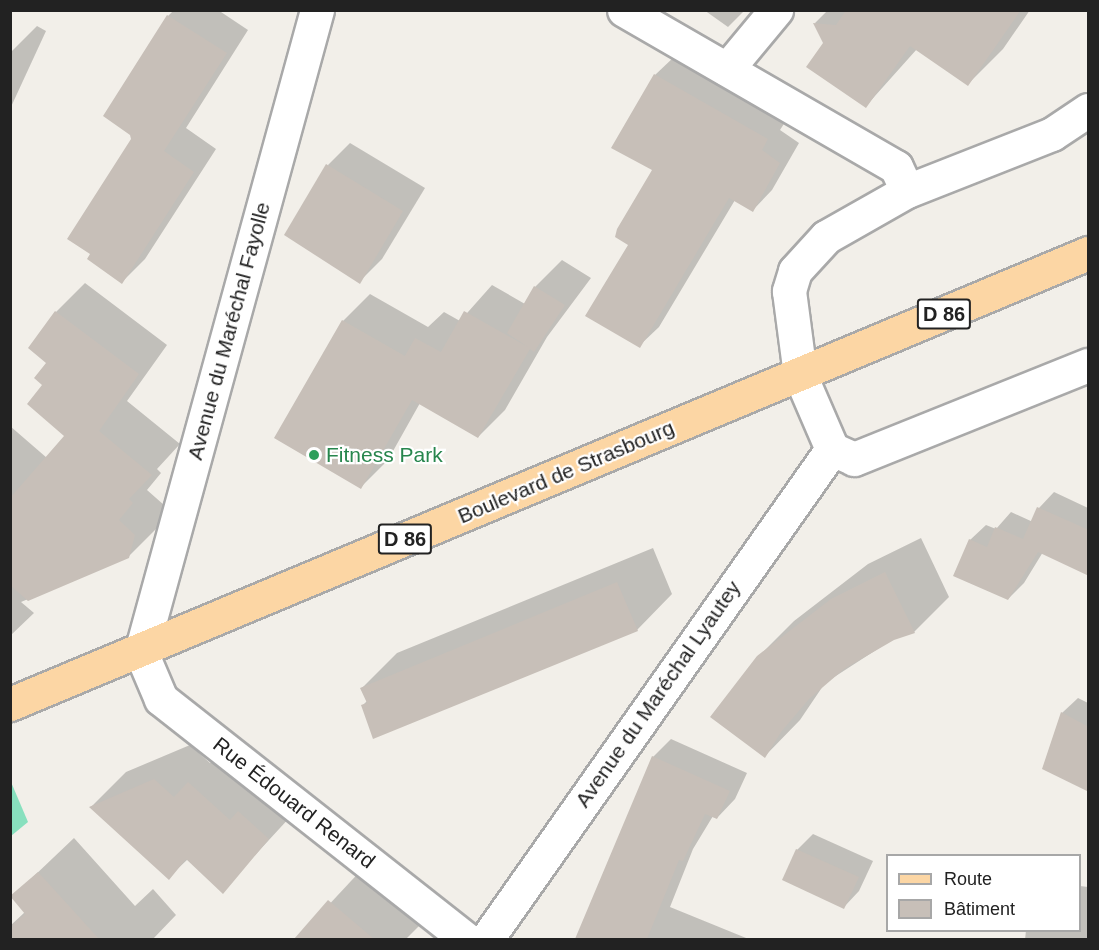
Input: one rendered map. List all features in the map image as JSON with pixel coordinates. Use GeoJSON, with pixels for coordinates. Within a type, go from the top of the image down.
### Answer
{"type":"FeatureCollection","features":[{"type":"Feature","properties":{"kind":"main road","name":"Boulevard de Strasbourg"},"geometry":{"type":"LineString","coordinates":[[10,704],[141,652],[1089,253]]}},
{"type":"Feature","properties":{"kind":"street","name":"Avenue du Maréchal Fayolle"},"geometry":{"type":"LineString","coordinates":[[141,652],[317,10]]}},
{"type":"Feature","properties":{"kind":"street"},"geometry":{"type":"LineString","coordinates":[[624,10],[896,167],[907,191]]}},
{"type":"Feature","properties":{"kind":"street"},"geometry":{"type":"LineString","coordinates":[[727,69],[776,10]]}},
{"type":"Feature","properties":{"kind":"street"},"geometry":{"type":"LineString","coordinates":[[1089,110],[1052,134],[907,191],[826,237],[795,271],[789,291],[800,375],[832,449],[854,459],[1089,365]]}},
{"type":"Feature","properties":{"kind":"street","name":"Avenue du Maréchal Lyautey"},"geometry":{"type":"LineString","coordinates":[[486,939],[832,449]]}},
{"type":"Feature","properties":{"kind":"street","name":"Rue Édouard Renard"},"geometry":{"type":"LineString","coordinates":[[141,652],[161,699],[467,939]]}},
{"type":"Feature","properties":{"kind":"green space"},"geometry":{"type":"Polygon","coordinates":[[[10,782],[28,822],[11,836],[10,782]]]}},
{"type":"Feature","properties":{"kind":"building"},"geometry":{"type":"Polygon","coordinates":[[[846,10],[1021,10],[968,86],[910,46],[866,108],[806,67],[823,43],[813,23],[836,25],[846,10]]]}},
{"type":"Feature","properties":{"kind":"building"},"geometry":{"type":"Polygon","coordinates":[[[167,15],[227,53],[164,151],[194,172],[122,284],[87,259],[90,254],[67,239],[131,139],[130,135],[103,116],[167,15]]]}},
{"type":"Feature","properties":{"kind":"building"},"geometry":{"type":"Polygon","coordinates":[[[654,74],[768,139],[762,150],[780,163],[753,212],[729,198],[640,348],[585,316],[628,245],[615,237],[617,229],[652,170],[611,148],[654,74]]]}},
{"type":"Feature","properties":{"kind":"building"},"geometry":{"type":"Polygon","coordinates":[[[326,164],[403,211],[360,284],[284,235],[326,164]]]}},
{"type":"Feature","properties":{"kind":"building"},"geometry":{"type":"Polygon","coordinates":[[[534,286],[565,305],[534,352],[530,349],[478,438],[412,400],[361,489],[274,438],[342,320],[405,356],[415,338],[441,352],[464,311],[528,347],[507,333],[534,286]]]}},
{"type":"Feature","properties":{"kind":"building"},"geometry":{"type":"Polygon","coordinates":[[[55,311],[139,374],[99,431],[152,475],[129,499],[133,503],[119,520],[135,535],[129,558],[28,601],[10,585],[10,498],[64,436],[27,404],[42,385],[34,378],[46,363],[28,348],[55,311]]]}},
{"type":"Feature","properties":{"kind":"building"},"geometry":{"type":"Polygon","coordinates":[[[1037,507],[1089,530],[1089,576],[1038,552],[1008,600],[953,576],[969,539],[987,547],[995,527],[1023,539],[1037,507]]]}},
{"type":"Feature","properties":{"kind":"building"},"geometry":{"type":"Polygon","coordinates":[[[885,572],[915,633],[894,640],[844,669],[809,699],[781,732],[765,758],[710,717],[757,656],[831,599],[885,572]]]}},
{"type":"Feature","properties":{"kind":"building"},"geometry":{"type":"Polygon","coordinates":[[[617,582],[638,631],[373,739],[361,705],[367,703],[360,688],[617,582]]]}},
{"type":"Feature","properties":{"kind":"building"},"geometry":{"type":"Polygon","coordinates":[[[1061,712],[1089,727],[1089,792],[1042,769],[1061,712]]]}},
{"type":"Feature","properties":{"kind":"building"},"geometry":{"type":"Polygon","coordinates":[[[652,756],[730,791],[717,819],[705,814],[683,861],[679,860],[647,939],[575,939],[652,756]]]}},
{"type":"Feature","properties":{"kind":"building"},"geometry":{"type":"Polygon","coordinates":[[[154,779],[174,797],[188,782],[230,820],[238,811],[269,839],[223,894],[186,859],[169,880],[89,807],[154,779]]]}},
{"type":"Feature","properties":{"kind":"building"},"geometry":{"type":"Polygon","coordinates":[[[796,849],[859,877],[844,909],[782,880],[796,849]]]}},
{"type":"Feature","properties":{"kind":"building"},"geometry":{"type":"Polygon","coordinates":[[[38,872],[99,939],[10,939],[10,927],[25,914],[10,896],[38,872]]]}},
{"type":"Feature","properties":{"kind":"building"},"geometry":{"type":"Polygon","coordinates":[[[328,900],[374,939],[294,939],[328,900]]]}},
{"type":"Feature","properties":{"kind":"place","name":"Fitness Park"},"geometry":{"type":"Point","coordinates":[314,455]}}]}
